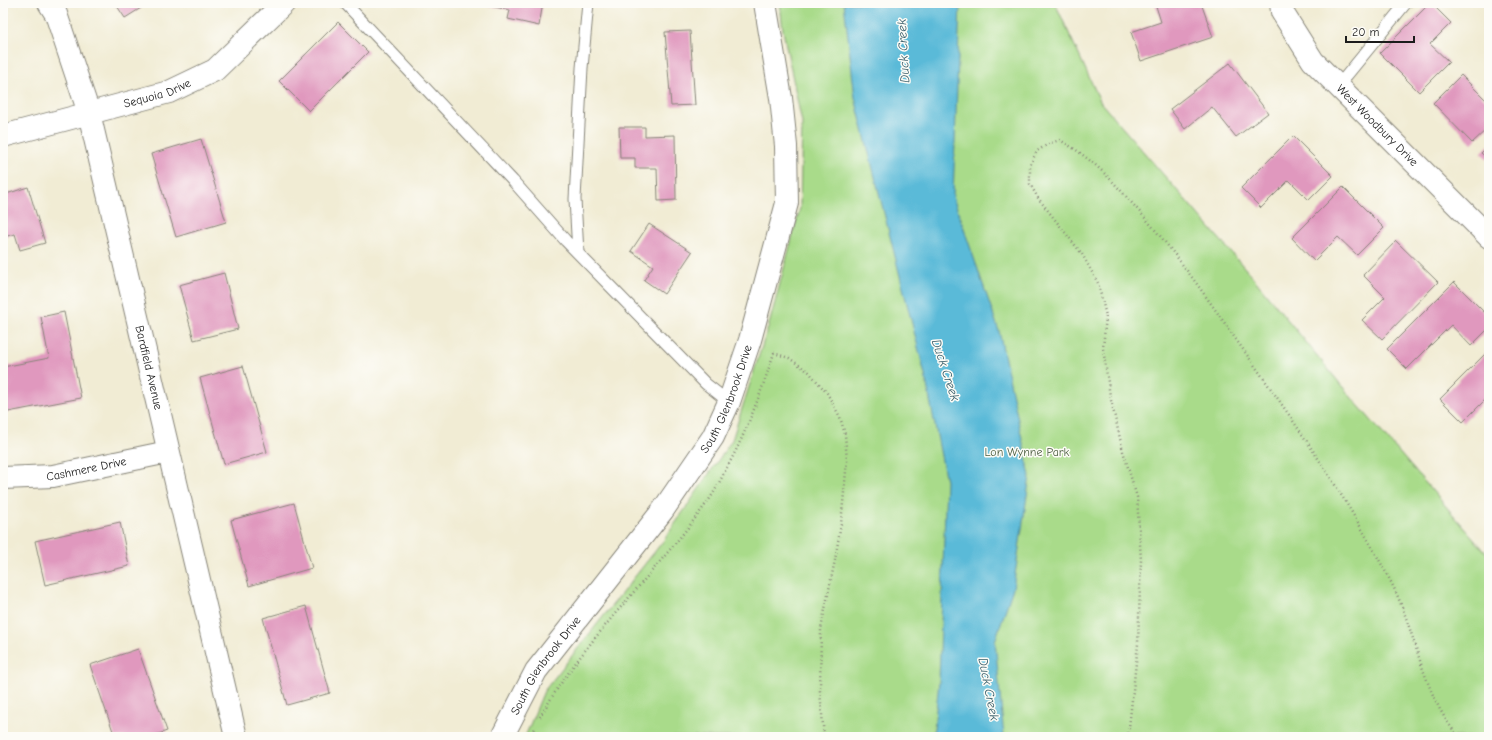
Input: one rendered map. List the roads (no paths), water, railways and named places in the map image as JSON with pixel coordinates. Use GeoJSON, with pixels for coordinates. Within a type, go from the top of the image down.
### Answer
{"type":"FeatureCollection","features":[{"type":"Feature","properties":{"kind":"street","name":"Bardfield Avenue"},"geometry":{"type":"LineString","coordinates":[[49,3],[56,14],[89,113],[236,737]]}},
{"type":"Feature","properties":{"kind":"street","name":"Sequoia Drive"},"geometry":{"type":"LineString","coordinates":[[3,136],[169,92],[215,70],[284,3]]}},
{"type":"Feature","properties":{"kind":"street","name":"South Glenbrook Drive"},"geometry":{"type":"LineString","coordinates":[[502,737],[536,671],[663,510],[713,437],[729,402],[750,340],[787,203],[786,146],[781,98],[765,3]]}},
{"type":"Feature","properties":{"kind":"street","name":"West Woodbury Drive"},"geometry":{"type":"LineString","coordinates":[[1281,3],[1282,12],[1313,61],[1489,237]]}},
{"type":"Feature","properties":{"kind":"street","name":"Cashmere Drive"},"geometry":{"type":"LineString","coordinates":[[3,478],[53,476],[168,452]]}},
{"type":"Feature","properties":{"kind":"lane"},"geometry":{"type":"LineString","coordinates":[[345,3],[513,181],[578,253],[706,384],[729,402]]}},
{"type":"Feature","properties":{"kind":"lane"},"geometry":{"type":"LineString","coordinates":[[578,253],[574,199],[582,68],[588,3]]}},
{"type":"Feature","properties":{"kind":"lane"},"geometry":{"type":"LineString","coordinates":[[1338,86],[1406,3]]}},
{"type":"Feature","properties":{"kind":"water","name":"Duck Creek"},"geometry":{"type":"Polygon","coordinates":[[[844,3],[960,3],[953,197],[999,331],[1030,476],[1013,588],[995,641],[1004,737],[933,737],[939,682],[946,481],[925,375],[855,98],[844,3]]]}},
{"type":"Feature","properties":{"kind":"park label","name":"Lon Wynne Park"},"geometry":{"type":"Point","coordinates":[1027,452]}}]}
